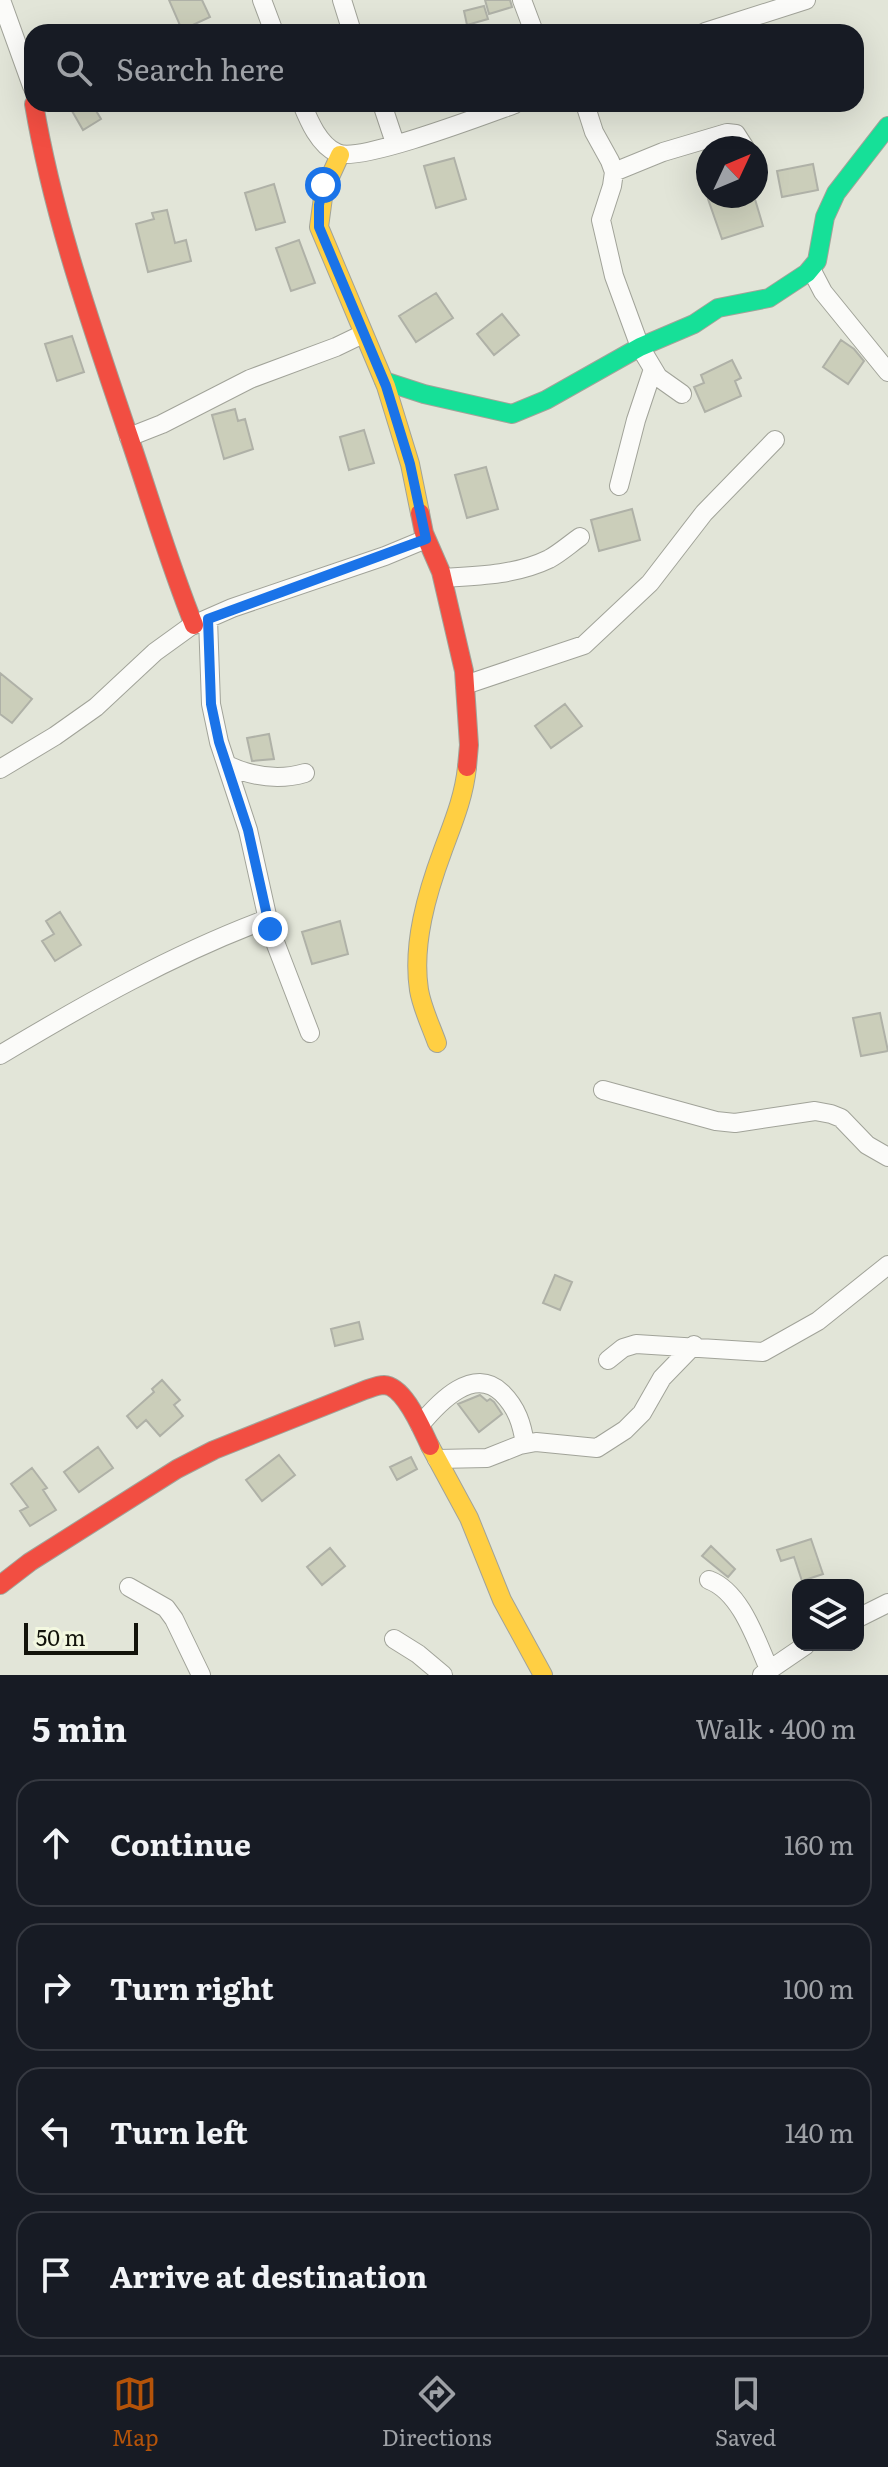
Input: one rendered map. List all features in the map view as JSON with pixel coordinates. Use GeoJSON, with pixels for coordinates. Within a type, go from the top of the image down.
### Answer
{"type":"FeatureCollection","features":[{"type":"Feature","properties":{"kind":"street"},"geometry":{"type":"LineString","coordinates":[[1,0],[24,64]]}},
{"type":"Feature","properties":{"kind":"street"},"geometry":{"type":"LineString","coordinates":[[262,0],[271,24]]}},
{"type":"Feature","properties":{"kind":"street"},"geometry":{"type":"LineString","coordinates":[[342,0],[350,24]]}},
{"type":"Feature","properties":{"kind":"street"},"geometry":{"type":"LineString","coordinates":[[522,0],[531,24]]}},
{"type":"Feature","properties":{"kind":"street"},"geometry":{"type":"LineString","coordinates":[[730,24],[806,0]]}},
{"type":"Feature","properties":{"kind":"street"},"geometry":{"type":"LineString","coordinates":[[35,112],[42,156],[72,266],[165,549],[201,622],[211,704],[248,830],[267,919],[297,1007],[310,1033]]}},
{"type":"Feature","properties":{"kind":"street"},"geometry":{"type":"LineString","coordinates":[[305,112],[327,146],[340,155],[367,153],[490,112]]}},
{"type":"Feature","properties":{"kind":"street"},"geometry":{"type":"LineString","coordinates":[[385,112],[395,143]]}},
{"type":"Feature","properties":{"kind":"street"},"geometry":{"type":"LineString","coordinates":[[588,112],[614,172],[601,231],[640,347],[667,385],[682,394]]}},
{"type":"Feature","properties":{"kind":"street"},"geometry":{"type":"LineString","coordinates":[[384,381],[424,394],[512,414],[546,400],[640,347],[694,324],[718,308],[769,298],[811,269],[817,261],[825,217],[836,193],[888,126]]}},
{"type":"Feature","properties":{"kind":"street"},"geometry":{"type":"LineString","coordinates":[[717,136],[727,133],[737,136]]}},
{"type":"Feature","properties":{"kind":"street"},"geometry":{"type":"LineString","coordinates":[[614,172],[696,142]]}},
{"type":"Feature","properties":{"kind":"street"},"geometry":{"type":"LineString","coordinates":[[340,155],[323,185],[319,227],[384,381],[410,464],[426,539],[443,578],[464,671],[469,745],[465,789],[432,880],[418,957],[419,991],[437,1043]]}},
{"type":"Feature","properties":{"kind":"street"},"geometry":{"type":"LineString","coordinates":[[811,269],[823,292],[888,372]]}},
{"type":"Feature","properties":{"kind":"street"},"geometry":{"type":"LineString","coordinates":[[129,437],[162,424],[250,379],[322,353],[363,334]]}},
{"type":"Feature","properties":{"kind":"street"},"geometry":{"type":"LineString","coordinates":[[619,486],[653,369]]}},
{"type":"Feature","properties":{"kind":"street"},"geometry":{"type":"LineString","coordinates":[[465,685],[584,645],[650,583],[704,513],[775,440]]}},
{"type":"Feature","properties":{"kind":"street"},"geometry":{"type":"LineString","coordinates":[[443,578],[521,569],[550,558],[580,537]]}},
{"type":"Feature","properties":{"kind":"street"},"geometry":{"type":"LineString","coordinates":[[0,769],[96,707],[155,652],[201,622],[426,539]]}},
{"type":"Feature","properties":{"kind":"street"},"geometry":{"type":"LineString","coordinates":[[227,765],[268,777],[305,773]]}},
{"type":"Feature","properties":{"kind":"street"},"geometry":{"type":"LineString","coordinates":[[0,1055],[123,984],[267,919]]}},
{"type":"Feature","properties":{"kind":"street"},"geometry":{"type":"LineString","coordinates":[[603,1090],[725,1122],[815,1111],[831,1114],[841,1118],[867,1145],[888,1157]]}},
{"type":"Feature","properties":{"kind":"street"},"geometry":{"type":"LineString","coordinates":[[608,1360],[623,1348],[636,1344],[694,1345],[763,1352],[818,1321],[888,1265]]}},
{"type":"Feature","properties":{"kind":"street"},"geometry":{"type":"LineString","coordinates":[[437,1459],[487,1458],[525,1444],[558,1443],[597,1448],[610,1441],[642,1413],[662,1378],[694,1345]]}},
{"type":"Feature","properties":{"kind":"street"},"geometry":{"type":"LineString","coordinates":[[420,1425],[444,1399],[472,1383],[484,1381],[496,1387],[515,1409],[522,1422],[525,1444]]}},
{"type":"Feature","properties":{"kind":"street"},"geometry":{"type":"LineString","coordinates":[[0,1585],[30,1562],[177,1469],[214,1450],[383,1385],[392,1387],[406,1400],[420,1425],[478,1538],[502,1600],[543,1675]]}},
{"type":"Feature","properties":{"kind":"street"},"geometry":{"type":"LineString","coordinates":[[709,1580],[728,1591],[750,1628],[765,1672],[797,1651]]}},
{"type":"Feature","properties":{"kind":"street"},"geometry":{"type":"LineString","coordinates":[[129,1587],[166,1608],[201,1675]]}},
{"type":"Feature","properties":{"kind":"street"},"geometry":{"type":"LineString","coordinates":[[864,1615],[888,1603]]}},
{"type":"Feature","properties":{"kind":"street"},"geometry":{"type":"LineString","coordinates":[[394,1639],[443,1675]]}},
{"type":"Feature","properties":{"kind":"building"},"geometry":{"type":"Polygon","coordinates":[[[169,0],[202,0],[210,17],[195,24],[179,24],[169,0]]]}},
{"type":"Feature","properties":{"kind":"building"},"geometry":{"type":"Polygon","coordinates":[[[485,0],[510,0],[512,7],[489,14],[485,0]]]}},
{"type":"Feature","properties":{"kind":"building"},"geometry":{"type":"Polygon","coordinates":[[[484,6],[488,19],[467,24],[464,11],[484,6]]]}},
{"type":"Feature","properties":{"kind":"building"},"geometry":{"type":"Polygon","coordinates":[[[73,112],[97,112],[101,119],[83,130],[73,112]]]}},
{"type":"Feature","properties":{"kind":"building"},"geometry":{"type":"Polygon","coordinates":[[[454,158],[466,199],[436,208],[424,166],[454,158]]]}},
{"type":"Feature","properties":{"kind":"building"},"geometry":{"type":"Polygon","coordinates":[[[813,164],[818,190],[782,197],[777,171],[813,164]]]}},
{"type":"Feature","properties":{"kind":"building"},"geometry":{"type":"Polygon","coordinates":[[[274,184],[285,222],[256,230],[245,193],[274,184]]]}},
{"type":"Feature","properties":{"kind":"building"},"geometry":{"type":"Polygon","coordinates":[[[711,208],[758,208],[763,226],[722,239],[711,208]]]}},
{"type":"Feature","properties":{"kind":"building"},"geometry":{"type":"Polygon","coordinates":[[[167,210],[175,243],[186,240],[191,261],[148,272],[136,224],[154,219],[152,213],[167,210]]]}},
{"type":"Feature","properties":{"kind":"building"},"geometry":{"type":"Polygon","coordinates":[[[299,240],[315,283],[291,291],[276,248],[299,240]]]}},
{"type":"Feature","properties":{"kind":"building"},"geometry":{"type":"Polygon","coordinates":[[[436,293],[453,318],[416,342],[399,316],[436,293]]]}},
{"type":"Feature","properties":{"kind":"building"},"geometry":{"type":"Polygon","coordinates":[[[502,314],[519,335],[494,355],[477,334],[502,314]]]}},
{"type":"Feature","properties":{"kind":"building"},"geometry":{"type":"Polygon","coordinates":[[[72,336],[84,372],[57,381],[45,344],[72,336]]]}},
{"type":"Feature","properties":{"kind":"building"},"geometry":{"type":"Polygon","coordinates":[[[841,340],[864,361],[848,384],[823,367],[841,340]]]}},
{"type":"Feature","properties":{"kind":"building"},"geometry":{"type":"Polygon","coordinates":[[[732,360],[741,378],[735,381],[741,396],[705,412],[694,387],[704,383],[701,375],[732,360]]]}},
{"type":"Feature","properties":{"kind":"building"},"geometry":{"type":"Polygon","coordinates":[[[235,409],[238,421],[245,419],[253,449],[224,459],[212,415],[235,409]]]}},
{"type":"Feature","properties":{"kind":"building"},"geometry":{"type":"Polygon","coordinates":[[[364,430],[374,463],[349,470],[340,437],[364,430]]]}},
{"type":"Feature","properties":{"kind":"building"},"geometry":{"type":"Polygon","coordinates":[[[486,467],[498,509],[467,518],[455,475],[486,467]]]}},
{"type":"Feature","properties":{"kind":"building"},"geometry":{"type":"Polygon","coordinates":[[[632,509],[640,540],[599,551],[591,520],[632,509]]]}},
{"type":"Feature","properties":{"kind":"building"},"geometry":{"type":"Polygon","coordinates":[[[0,673],[32,699],[12,723],[0,714],[0,673]]]}},
{"type":"Feature","properties":{"kind":"building"},"geometry":{"type":"Polygon","coordinates":[[[565,704],[582,726],[551,748],[535,726],[565,704]]]}},
{"type":"Feature","properties":{"kind":"building"},"geometry":{"type":"Polygon","coordinates":[[[269,734],[274,759],[252,761],[247,738],[269,734]]]}},
{"type":"Feature","properties":{"kind":"building"},"geometry":{"type":"Polygon","coordinates":[[[60,912],[81,945],[55,961],[42,941],[54,934],[46,921],[60,912]]]}},
{"type":"Feature","properties":{"kind":"building"},"geometry":{"type":"Polygon","coordinates":[[[340,921],[348,954],[312,964],[302,932],[340,921]]]}},
{"type":"Feature","properties":{"kind":"building"},"geometry":{"type":"Polygon","coordinates":[[[880,1013],[888,1051],[861,1056],[853,1018],[880,1013]]]}},
{"type":"Feature","properties":{"kind":"building"},"geometry":{"type":"Polygon","coordinates":[[[555,1275],[572,1282],[560,1310],[543,1303],[555,1275]]]}},
{"type":"Feature","properties":{"kind":"building"},"geometry":{"type":"Polygon","coordinates":[[[359,1322],[363,1339],[335,1346],[331,1329],[359,1322]]]}},
{"type":"Feature","properties":{"kind":"building"},"geometry":{"type":"Polygon","coordinates":[[[162,1380],[180,1400],[174,1405],[183,1416],[160,1436],[146,1420],[137,1428],[127,1416],[154,1392],[152,1389],[162,1380]]]}},
{"type":"Feature","properties":{"kind":"building"},"geometry":{"type":"Polygon","coordinates":[[[480,1395],[494,1402],[502,1414],[479,1432],[458,1404],[480,1395]]]}},
{"type":"Feature","properties":{"kind":"building"},"geometry":{"type":"Polygon","coordinates":[[[98,1447],[113,1468],[79,1492],[64,1472],[98,1447]]]}},
{"type":"Feature","properties":{"kind":"building"},"geometry":{"type":"Polygon","coordinates":[[[279,1455],[295,1475],[262,1501],[246,1480],[279,1455]]]}},
{"type":"Feature","properties":{"kind":"building"},"geometry":{"type":"Polygon","coordinates":[[[411,1457],[417,1469],[397,1480],[390,1467],[411,1457]]]}},
{"type":"Feature","properties":{"kind":"building"},"geometry":{"type":"Polygon","coordinates":[[[32,1468],[47,1488],[43,1490],[56,1510],[30,1526],[20,1511],[28,1507],[11,1484],[32,1468]]]}},
{"type":"Feature","properties":{"kind":"building"},"geometry":{"type":"Polygon","coordinates":[[[811,1539],[823,1574],[801,1579],[794,1557],[781,1561],[777,1550],[811,1539]]]}},
{"type":"Feature","properties":{"kind":"building"},"geometry":{"type":"Polygon","coordinates":[[[711,1546],[735,1569],[728,1577],[702,1556],[711,1546]]]}},
{"type":"Feature","properties":{"kind":"building"},"geometry":{"type":"Polygon","coordinates":[[[330,1548],[345,1566],[322,1585],[307,1567],[330,1548]]]}},
{"type":"Feature","properties":{"kind":"traffic: fast"},"geometry":{"type":"LineString","coordinates":[[384,381],[424,394],[512,414],[546,400],[640,347],[694,324],[718,308],[769,298],[807,273],[817,261],[825,217],[836,193],[888,126]]}},
{"type":"Feature","properties":{"kind":"traffic: slow"},"geometry":{"type":"LineString","coordinates":[[340,155],[324,190],[319,227],[386,386],[410,464],[420,513]]}},
{"type":"Feature","properties":{"kind":"traffic: slow"},"geometry":{"type":"LineString","coordinates":[[437,1043],[419,990],[419,937],[437,866],[458,810],[467,767]]}},
{"type":"Feature","properties":{"kind":"traffic: slow"},"geometry":{"type":"LineString","coordinates":[[430,1446],[469,1518],[502,1600],[543,1675]]}},
{"type":"Feature","properties":{"kind":"traffic: jam"},"geometry":{"type":"LineString","coordinates":[[36,112],[51,187],[74,268],[194,625]]}},
{"type":"Feature","properties":{"kind":"traffic: jam"},"geometry":{"type":"LineString","coordinates":[[420,513],[424,533],[441,572],[464,671],[469,745],[467,767]]}},
{"type":"Feature","properties":{"kind":"traffic: jam"},"geometry":{"type":"LineString","coordinates":[[0,1585],[30,1562],[177,1469],[214,1450],[374,1387],[384,1385],[399,1393],[412,1410],[430,1446]]}},
{"type":"Feature","properties":{"kind":"route"},"geometry":{"type":"LineString","coordinates":[[270,929],[248,830],[219,742],[211,704],[208,619],[426,539],[410,464],[386,386],[319,227],[323,185]]}}]}
